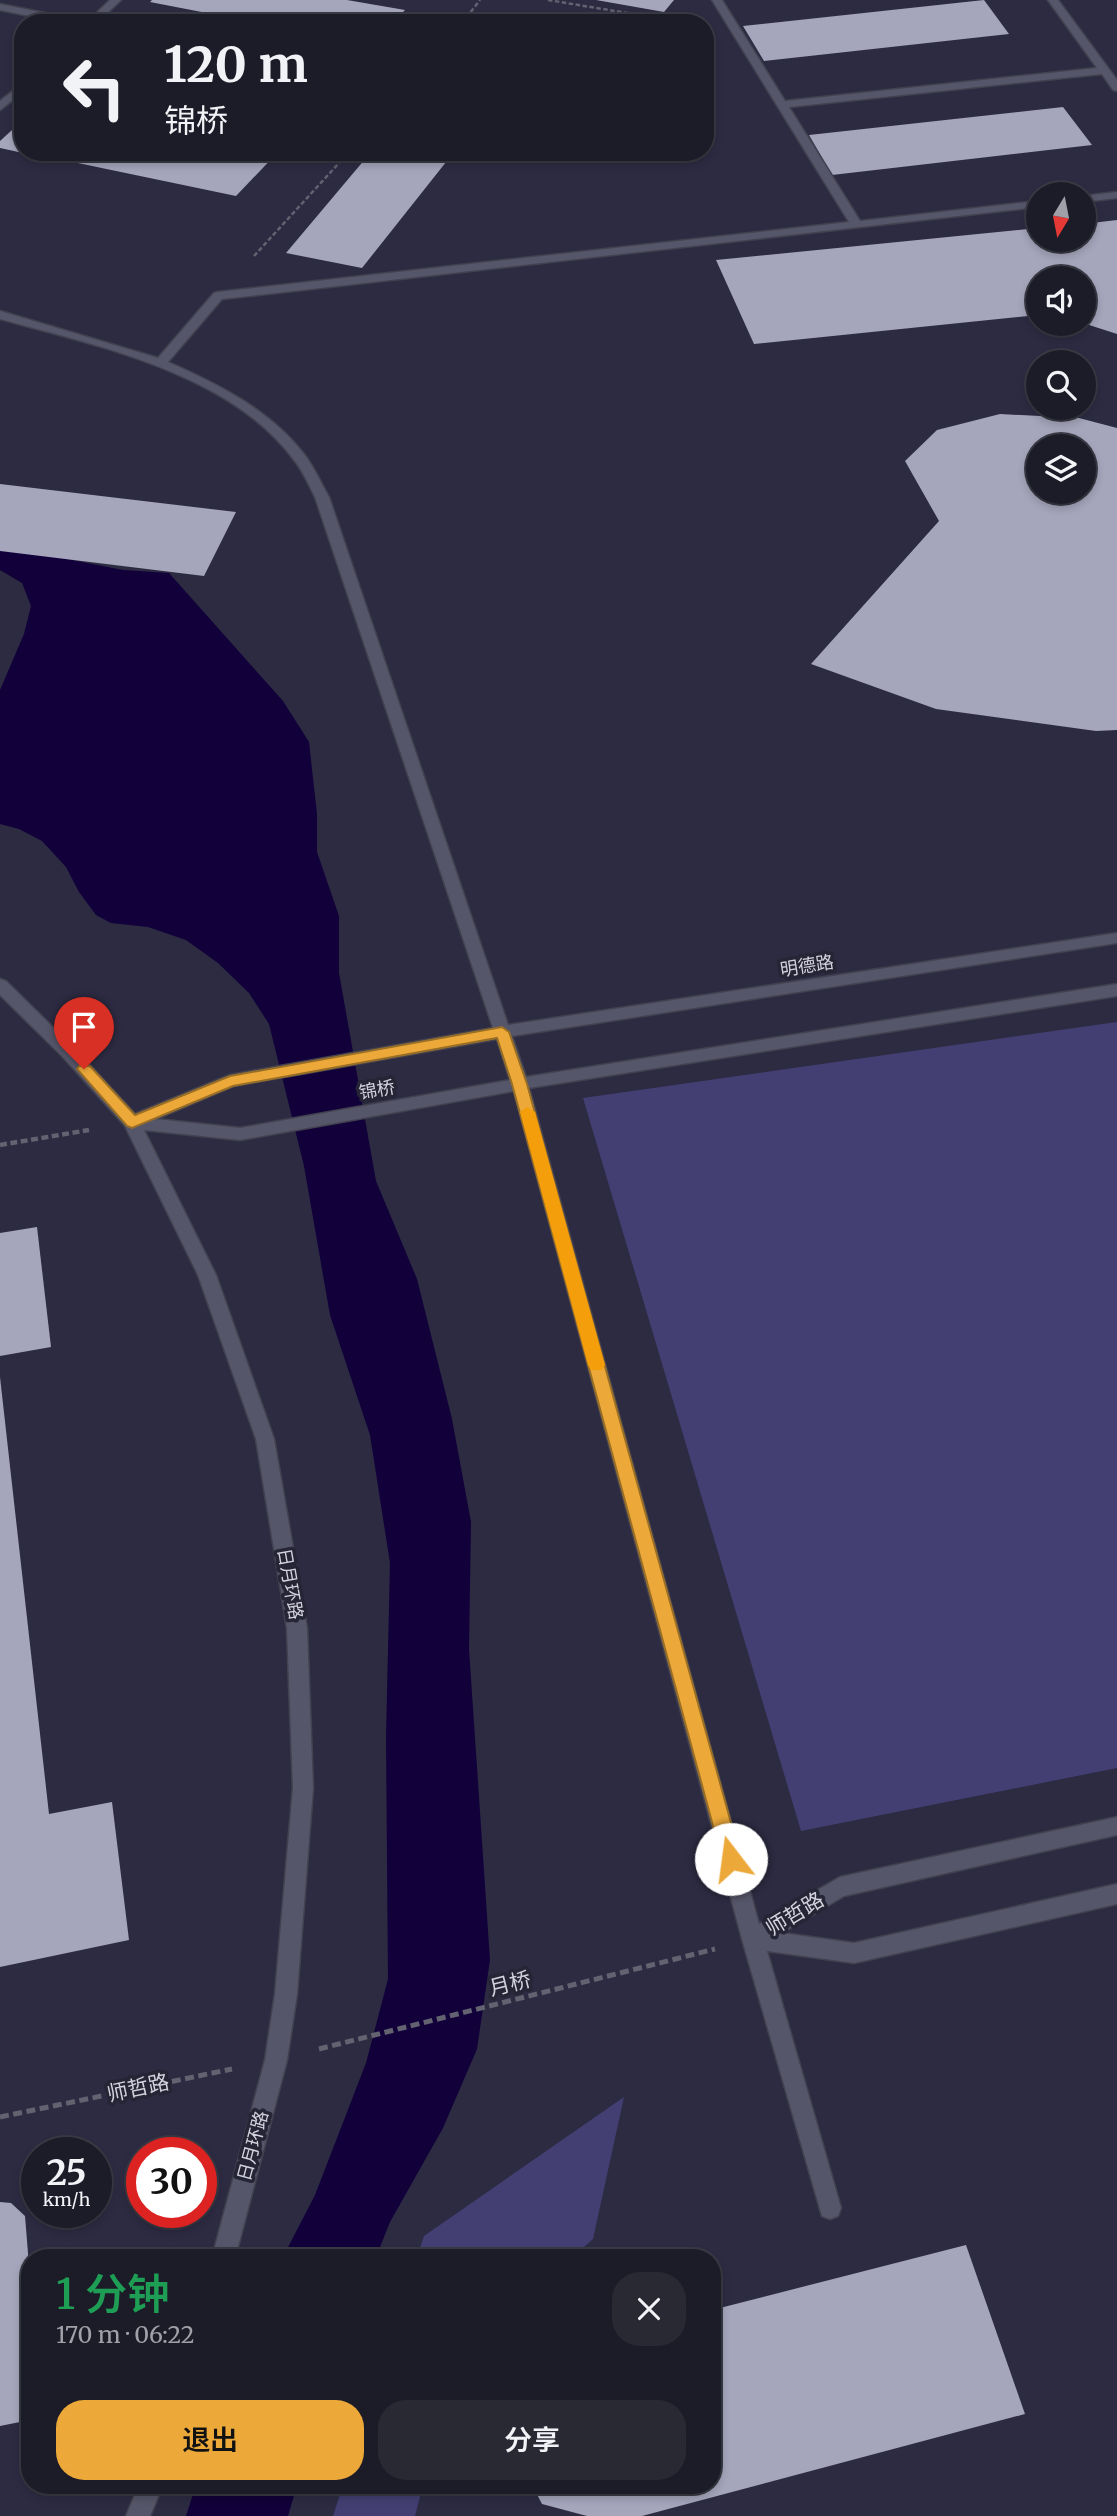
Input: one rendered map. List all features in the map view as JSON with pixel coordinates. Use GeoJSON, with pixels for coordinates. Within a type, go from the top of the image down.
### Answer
{"type":"FeatureCollection","features":[{"type":"Feature","properties":{"kind":"street"},"geometry":{"type":"LineString","coordinates":[[101,14],[116,0]]}},
{"type":"Feature","properties":{"kind":"street"},"geometry":{"type":"LineString","coordinates":[[717,0],[856,224]]}},
{"type":"Feature","properties":{"kind":"street"},"geometry":{"type":"LineString","coordinates":[[1053,0],[1117,88]]}},
{"type":"Feature","properties":{"kind":"street"},"geometry":{"type":"LineString","coordinates":[[0,7],[35,14]]}},
{"type":"Feature","properties":{"kind":"street"},"geometry":{"type":"LineString","coordinates":[[780,105],[1104,71]]}},
{"type":"Feature","properties":{"kind":"street"},"geometry":{"type":"LineString","coordinates":[[0,107],[14,94]]}},
{"type":"Feature","properties":{"kind":"street"},"geometry":{"type":"LineString","coordinates":[[1096,197],[1117,195]]}},
{"type":"Feature","properties":{"kind":"street"},"geometry":{"type":"LineString","coordinates":[[160,364],[218,296],[1026,205]]}},
{"type":"Feature","properties":{"kind":"street"},"geometry":{"type":"LineString","coordinates":[[0,315],[200,378],[240,403],[296,453],[322,497],[520,1084],[753,1939],[830,2208]]}},
{"type":"Feature","properties":{"kind":"street","name":"明德路"},"geometry":{"type":"LineString","coordinates":[[502,1032],[1117,938]]}},
{"type":"Feature","properties":{"kind":"street","name":"日月环路"},"geometry":{"type":"LineString","coordinates":[[0,985],[68,1052],[132,1122],[208,1275],[265,1438],[298,1628],[303,1788],[286,1994],[276,2060],[225,2249]]}},
{"type":"Feature","properties":{"kind":"street"},"geometry":{"type":"LineString","coordinates":[[520,1084],[1117,990]]}},
{"type":"Feature","properties":{"kind":"street","name":"锦桥"},"geometry":{"type":"LineString","coordinates":[[132,1122],[230,1081],[502,1032]]}},
{"type":"Feature","properties":{"kind":"street","name":"锦桥"},"geometry":{"type":"LineString","coordinates":[[132,1122],[240,1134],[520,1084]]}},
{"type":"Feature","properties":{"kind":"street","name":"师哲路"},"geometry":{"type":"LineString","coordinates":[[753,1939],[840,1887],[1117,1826]]}},
{"type":"Feature","properties":{"kind":"street","name":"师哲路"},"geometry":{"type":"LineString","coordinates":[[753,1939],[854,1953],[1117,1894]]}},
{"type":"Feature","properties":{"kind":"street"},"geometry":{"type":"LineString","coordinates":[[138,2516],[147,2494]]}},
{"type":"Feature","properties":{"kind":"path"},"geometry":{"type":"LineString","coordinates":[[469,14],[480,0]]}},
{"type":"Feature","properties":{"kind":"path"},"geometry":{"type":"LineString","coordinates":[[548,0],[634,14]]}},
{"type":"Feature","properties":{"kind":"path"},"geometry":{"type":"LineString","coordinates":[[218,296],[341,161]]}},
{"type":"Feature","properties":{"kind":"path"},"geometry":{"type":"LineString","coordinates":[[0,1145],[132,1122]]}},
{"type":"Feature","properties":{"kind":"path","name":"月桥"},"geometry":{"type":"LineString","coordinates":[[276,2060],[753,1939]]}},
{"type":"Feature","properties":{"kind":"path","name":"师哲路"},"geometry":{"type":"LineString","coordinates":[[0,2117],[276,2060]]}},
{"type":"Feature","properties":{"kind":"shaded area"},"geometry":{"type":"Polygon","coordinates":[[[0,0],[1117,0],[1117,2516],[0,2516],[0,0]]]}},
{"type":"Feature","properties":{"kind":"shaded area"},"geometry":{"type":"Polygon","coordinates":[[[0,546],[123,570],[169,573],[283,701],[309,742],[317,814],[317,852],[339,916],[339,973],[376,1181],[417,1279],[452,1419],[471,1522],[469,1649],[490,1960],[477,2049],[443,2128],[390,2222],[379,2249],[287,2249],[315,2195],[366,2063],[388,1979],[386,1737],[390,1563],[370,1435],[330,1315],[304,1166],[269,1024],[249,993],[218,963],[186,940],[148,927],[111,923],[96,915],[79,892],[66,867],[42,841],[19,829],[0,824],[0,690],[24,634],[31,606],[22,583],[0,570],[0,546]]]}},
{"type":"Feature","properties":{"kind":"shaded area"},"geometry":{"type":"Polygon","coordinates":[[[1117,1022],[1117,1768],[801,1831],[583,1098],[1117,1022]]]}},
{"type":"Feature","properties":{"kind":"shaded area"},"geometry":{"type":"Polygon","coordinates":[[[624,2097],[593,2239],[582,2249],[420,2249],[424,2236],[624,2097]]]}},
{"type":"Feature","properties":{"kind":"shaded area"},"geometry":{"type":"Polygon","coordinates":[[[193,2494],[294,2494],[288,2516],[186,2516],[193,2494]]]}},
{"type":"Feature","properties":{"kind":"shaded area"},"geometry":{"type":"Polygon","coordinates":[[[340,2494],[421,2494],[415,2516],[333,2516],[340,2494]]]}},
{"type":"Feature","properties":{"kind":"building"},"geometry":{"type":"Polygon","coordinates":[[[347,0],[405,10],[401,14],[212,14],[150,2],[347,0]]]}},
{"type":"Feature","properties":{"kind":"building"},"geometry":{"type":"Polygon","coordinates":[[[596,0],[674,0],[664,12],[596,0]]]}},
{"type":"Feature","properties":{"kind":"building"},"geometry":{"type":"Polygon","coordinates":[[[984,0],[1009,34],[764,61],[743,26],[984,0]]]}},
{"type":"Feature","properties":{"kind":"building"},"geometry":{"type":"Polygon","coordinates":[[[1063,107],[1092,145],[832,175],[809,135],[1063,107]]]}},
{"type":"Feature","properties":{"kind":"building"},"geometry":{"type":"Polygon","coordinates":[[[14,128],[14,151],[0,148],[0,141],[14,128]]]}},
{"type":"Feature","properties":{"kind":"building"},"geometry":{"type":"Polygon","coordinates":[[[68,161],[269,161],[236,196],[68,161]]]}},
{"type":"Feature","properties":{"kind":"building"},"geometry":{"type":"Polygon","coordinates":[[[363,161],[447,161],[362,268],[286,253],[363,161]]]}},
{"type":"Feature","properties":{"kind":"building"},"geometry":{"type":"Polygon","coordinates":[[[1117,220],[1117,334],[1096,327],[1096,266],[1026,266],[1026,316],[754,344],[716,260],[1026,229],[1026,252],[1096,252],[1096,222],[1117,220]]]}},
{"type":"Feature","properties":{"kind":"building"},"geometry":{"type":"Polygon","coordinates":[[[1000,414],[1026,415],[1026,420],[1087,420],[1117,428],[1117,730],[1096,731],[936,709],[811,664],[939,521],[905,461],[937,430],[1000,414]]]}},
{"type":"Feature","properties":{"kind":"building"},"geometry":{"type":"Polygon","coordinates":[[[0,484],[236,512],[204,576],[0,551],[0,484]]]}},
{"type":"Feature","properties":{"kind":"building"},"geometry":{"type":"Polygon","coordinates":[[[37,1227],[51,1347],[0,1356],[0,1233],[37,1227]]]}},
{"type":"Feature","properties":{"kind":"building"},"geometry":{"type":"Polygon","coordinates":[[[0,1377],[49,1814],[112,1802],[129,1940],[0,1967],[0,1377]]]}},
{"type":"Feature","properties":{"kind":"building"},"geometry":{"type":"Polygon","coordinates":[[[0,2202],[11,2203],[21,2212],[21,2228],[26,2228],[28,2249],[21,2249],[21,2422],[0,2426],[0,2202]]]}},
{"type":"Feature","properties":{"kind":"building"},"geometry":{"type":"Polygon","coordinates":[[[966,2245],[1025,2414],[642,2516],[587,2516],[542,2504],[537,2494],[721,2494],[721,2308],[966,2245]]]}},
{"type":"Feature","properties":{"kind":"slow traffic"},"geometry":{"type":"LineString","coordinates":[[527,1112],[597,1365]]}},
{"type":"Feature","properties":{"kind":"route"},"geometry":{"type":"LineString","coordinates":[[84,1069],[132,1122],[230,1081],[502,1032],[520,1084],[731,1859]]}}]}
